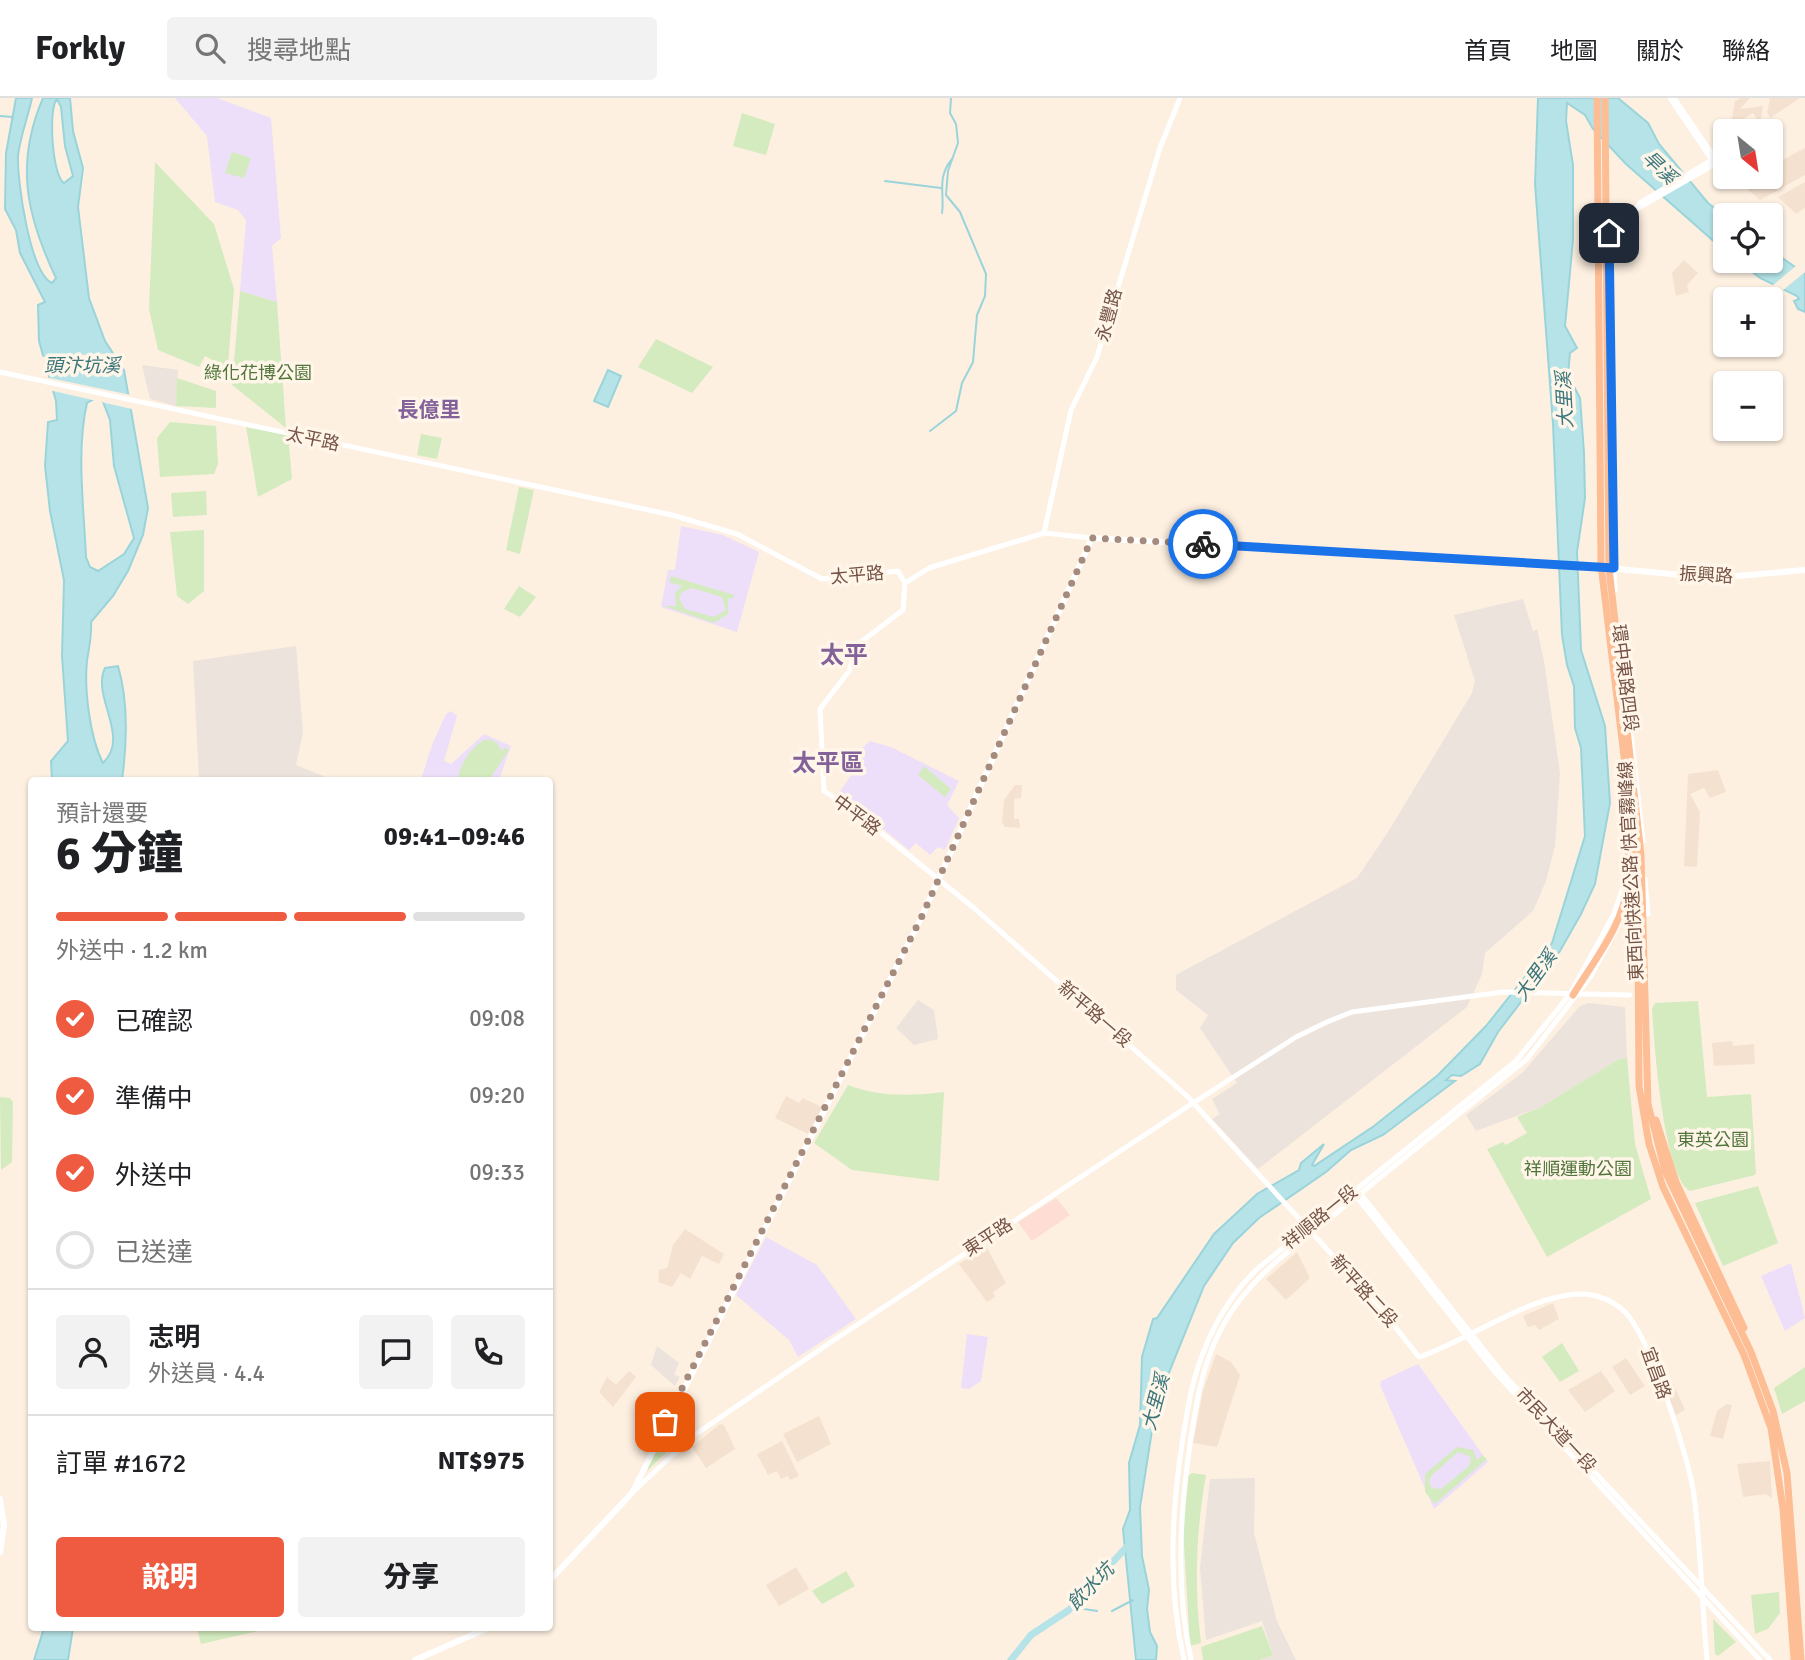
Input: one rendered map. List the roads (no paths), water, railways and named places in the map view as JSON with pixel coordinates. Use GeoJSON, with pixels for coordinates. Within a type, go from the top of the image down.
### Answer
{"type":"FeatureCollection","features":[{"type":"Feature","properties":{"kind":"highway","name":"東西向快速公路 快官霧峰線"},"geometry":{"type":"LineString","coordinates":[[1597,98],[1601,565],[1625,760],[1638,938],[1639,1086],[1649,1144],[1663,1187],[1744,1354],[1771,1428],[1783,1509],[1794,1660]]}},
{"type":"Feature","properties":{"kind":"highway","name":"東西向快速公路 快官霧峰線"},"geometry":{"type":"LineString","coordinates":[[1605,98],[1609,568],[1642,855],[1646,938],[1644,1042],[1648,1102],[1665,1171],[1751,1352],[1773,1411],[1787,1473],[1801,1660]]}},
{"type":"Feature","properties":{"kind":"highway"},"geometry":{"type":"LineString","coordinates":[[1572,994],[1617,923],[1628,878],[1625,760]]}},
{"type":"Feature","properties":{"kind":"highway"},"geometry":{"type":"LineString","coordinates":[[1648,1102],[1653,1108],[1676,1182],[1752,1344]]}},
{"type":"Feature","properties":{"kind":"main road","name":"太平路"},"geometry":{"type":"LineString","coordinates":[[1092,538],[1537,563]]}},
{"type":"Feature","properties":{"kind":"main road"},"geometry":{"type":"LineString","coordinates":[[632,1493],[922,916],[1092,538]]}},
{"type":"Feature","properties":{"kind":"main road","name":"振興路"},"geometry":{"type":"LineString","coordinates":[[1537,563],[1730,579],[1805,570]]}},
{"type":"Feature","properties":{"kind":"main road","name":"東平路"},"geometry":{"type":"LineString","coordinates":[[553,1577],[632,1493]]}},
{"type":"Feature","properties":{"kind":"main road"},"geometry":{"type":"LineString","coordinates":[[0,1499],[4,1526],[0,1552]]}},
{"type":"Feature","properties":{"kind":"main road"},"geometry":{"type":"LineString","coordinates":[[415,1660],[481,1631]]}},
{"type":"Feature","properties":{"kind":"street","name":"永豐路"},"geometry":{"type":"LineString","coordinates":[[1044,533],[1071,410],[1097,357],[1160,148],[1181,98]]}},
{"type":"Feature","properties":{"kind":"street","name":"環中東路四段"},"geometry":{"type":"LineString","coordinates":[[1648,914],[1610,568],[1609,233],[1614,222],[1635,210],[1640,203],[1714,162],[1712,154],[1672,98]]}},
{"type":"Feature","properties":{"kind":"street","name":"太平路"},"geometry":{"type":"LineString","coordinates":[[0,372],[672,515],[737,534],[822,579],[898,571],[905,583],[929,568],[1044,533],[1092,538]]}},
{"type":"Feature","properties":{"kind":"street","name":"中平路"},"geometry":{"type":"LineString","coordinates":[[905,583],[903,610],[857,645],[849,671],[820,709],[823,787],[824,791],[853,810],[916,861]]}},
{"type":"Feature","properties":{"kind":"street","name":"祥順路一段"},"geometry":{"type":"LineString","coordinates":[[1572,994],[1614,914],[1626,873],[1644,859]]}},
{"type":"Feature","properties":{"kind":"street","name":"新平路一段"},"geometry":{"type":"LineString","coordinates":[[916,861],[1192,1103],[1263,1180]]}},
{"type":"Feature","properties":{"kind":"street","name":"祥順路一段"},"geometry":{"type":"LineString","coordinates":[[1184,1660],[1175,1592],[1174,1520],[1184,1433],[1196,1372],[1217,1323],[1240,1286],[1516,1061],[1572,994],[1617,932],[1645,876]]}},
{"type":"Feature","properties":{"kind":"street","name":"東平路"},"geometry":{"type":"LineString","coordinates":[[632,1493],[693,1436],[739,1404],[1192,1103],[1296,1037],[1342,1015],[1481,994],[1572,994]]}},
{"type":"Feature","properties":{"kind":"street"},"geometry":{"type":"LineString","coordinates":[[1572,994],[1630,995]]}},
{"type":"Feature","properties":{"kind":"street","name":"新平路二段"},"geometry":{"type":"LineString","coordinates":[[1263,1180],[1377,1303],[1419,1357]]}},
{"type":"Feature","properties":{"kind":"street","name":"市民大道一段"},"geometry":{"type":"LineString","coordinates":[[1356,1193],[1494,1371],[1760,1660]]}},
{"type":"Feature","properties":{"kind":"street","name":"祥順路一段"},"geometry":{"type":"LineString","coordinates":[[1191,1660],[1181,1591],[1180,1539],[1186,1468],[1203,1374],[1216,1340],[1241,1297],[1309,1230]]}},
{"type":"Feature","properties":{"kind":"street","name":"宜昌路"},"geometry":{"type":"LineString","coordinates":[[1419,1357],[1555,1297],[1586,1294],[1616,1304],[1626,1313],[1644,1340],[1693,1492],[1707,1660]]}},
{"type":"Feature","properties":{"kind":"street","name":"市民大道一段"},"geometry":{"type":"LineString","coordinates":[[1468,1335],[1770,1660]]}},
{"type":"Feature","properties":{"kind":"water","name":"頭汴坑溪"},"geometry":{"type":"Polygon","coordinates":[[[16,98],[32,98],[18,156],[20,185],[31,245],[44,276],[52,283],[56,278],[31,211],[27,167],[29,145],[43,98],[70,98],[73,131],[83,168],[78,207],[89,298],[105,341],[124,370],[148,508],[143,535],[128,571],[113,596],[91,622],[87,661],[89,714],[103,763],[111,753],[113,741],[102,679],[105,668],[118,666],[126,723],[122,777],[52,777],[51,761],[68,741],[62,656],[64,580],[50,511],[45,466],[48,422],[57,420],[56,401],[39,341],[38,305],[45,302],[20,253],[16,230],[5,209],[6,153],[16,98]],[[57,99],[53,115],[53,142],[57,168],[64,183],[73,176],[65,146],[61,107],[57,99]],[[96,398],[87,403],[81,460],[86,557],[90,567],[98,571],[124,554],[134,538],[114,466],[110,420],[103,402],[96,398]]]}},
{"type":"Feature","properties":{"kind":"water"},"geometry":{"type":"Polygon","coordinates":[[[1538,98],[1618,98],[1648,123],[1659,144],[1713,207],[1713,241],[1626,164],[1593,129],[1585,115],[1567,103],[1566,121],[1573,165],[1573,240],[1565,326],[1577,348],[1570,353],[1568,375],[1580,398],[1584,453],[1585,498],[1577,552],[1581,650],[1605,726],[1610,803],[1595,884],[1560,951],[1498,1032],[1480,1064],[1461,1076],[1452,1075],[1446,1080],[1455,1081],[1383,1135],[1351,1150],[1326,1172],[1259,1218],[1233,1243],[1204,1286],[1156,1405],[1140,1507],[1142,1556],[1149,1590],[1147,1609],[1150,1632],[1157,1646],[1156,1660],[1136,1660],[1123,1529],[1130,1510],[1129,1463],[1140,1425],[1142,1357],[1153,1319],[1157,1318],[1214,1234],[1257,1194],[1299,1170],[1301,1163],[1324,1144],[1312,1165],[1374,1126],[1438,1075],[1486,1026],[1552,943],[1585,836],[1581,748],[1575,728],[1574,686],[1562,635],[1553,424],[1535,184],[1538,98]]]}},
{"type":"Feature","properties":{"kind":"water"},"geometry":{"type":"Polygon","coordinates":[[[1783,258],[1805,274],[1805,312],[1798,309],[1794,301],[1799,299],[1797,296],[1754,273],[1783,273],[1783,258]]]}},
{"type":"Feature","properties":{"kind":"water"},"geometry":{"type":"Polygon","coordinates":[[[608,370],[621,376],[608,407],[594,401],[608,370]]]}},
{"type":"Feature","properties":{"kind":"water"},"geometry":{"type":"Polygon","coordinates":[[[43,1631],[73,1631],[68,1660],[34,1660],[43,1631]]]}},
{"type":"Feature","properties":{"kind":"waterway"},"geometry":{"type":"LineString","coordinates":[[930,431],[956,411],[962,383],[973,362],[977,315],[985,296],[986,274],[960,212],[946,195],[948,171],[958,143],[956,124],[950,113],[951,98]]}},
{"type":"Feature","properties":{"kind":"waterway"},"geometry":{"type":"LineString","coordinates":[[0,116],[13,117]]}},
{"type":"Feature","properties":{"kind":"waterway"},"geometry":{"type":"LineString","coordinates":[[942,213],[944,173],[952,159]]}},
{"type":"Feature","properties":{"kind":"waterway"},"geometry":{"type":"LineString","coordinates":[[885,181],[941,188]]}},
{"type":"Feature","properties":{"kind":"waterway","name":"飲水坑"},"geometry":{"type":"LineString","coordinates":[[1011,1660],[1031,1635],[1069,1610],[1132,1541]]}},
{"type":"Feature","properties":{"kind":"waterway"},"geometry":{"type":"LineString","coordinates":[[1112,1611],[1133,1600]]}},
{"type":"Feature","properties":{"kind":"waterway"},"geometry":{"type":"LineString","coordinates":[[1072,1607],[1097,1611]]}},
{"type":"Feature","properties":{"kind":"district","name":"長億里"},"geometry":{"type":"Point","coordinates":[429,410]}},
{"type":"Feature","properties":{"kind":"district","name":"太平"},"geometry":{"type":"Point","coordinates":[844,655]}},
{"type":"Feature","properties":{"kind":"district","name":"太平區"},"geometry":{"type":"Point","coordinates":[828,763]}},
{"type":"Feature","properties":{"kind":"water label","name":"旱溪"},"geometry":{"type":"Point","coordinates":[1660,167]}},
{"type":"Feature","properties":{"kind":"water label","name":"大里溪"},"geometry":{"type":"Point","coordinates":[1564,400]}},
{"type":"Feature","properties":{"kind":"water label","name":"大里溪"},"geometry":{"type":"Point","coordinates":[1535,975]}},
{"type":"Feature","properties":{"kind":"water label","name":"大里溪"},"geometry":{"type":"Point","coordinates":[1155,1402]}},
{"type":"Feature","properties":{"kind":"park label","name":"綠化花博公園"},"geometry":{"type":"Point","coordinates":[258,373]}},
{"type":"Feature","properties":{"kind":"park label","name":"東英公園"},"geometry":{"type":"Point","coordinates":[1713,1140]}},
{"type":"Feature","properties":{"kind":"park label","name":"祥順運動公園"},"geometry":{"type":"Point","coordinates":[1578,1169]}}]}
